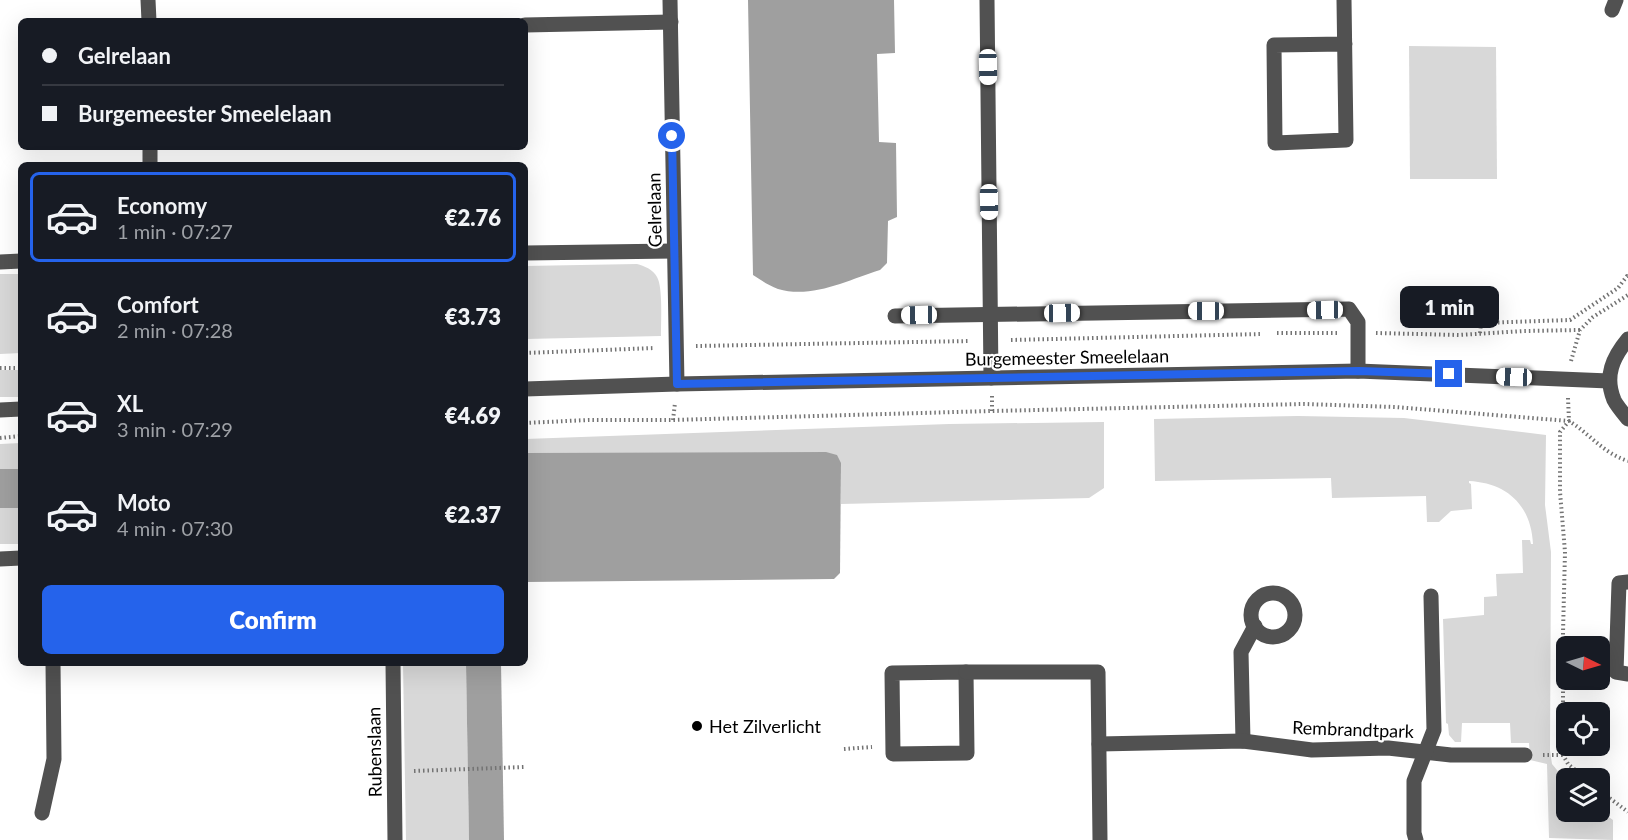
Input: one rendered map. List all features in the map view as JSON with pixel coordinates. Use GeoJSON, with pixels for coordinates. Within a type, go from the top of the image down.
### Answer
{"type":"FeatureCollection","features":[{"type":"Feature","properties":{"kind":"street"},"geometry":{"type":"LineString","coordinates":[[148,0],[149,18]]}},
{"type":"Feature","properties":{"kind":"street","name":"Gelrelaan"},"geometry":{"type":"LineString","coordinates":[[670,0],[677,384]]}},
{"type":"Feature","properties":{"kind":"street"},"geometry":{"type":"LineString","coordinates":[[987,0],[991,378]]}},
{"type":"Feature","properties":{"kind":"street"},"geometry":{"type":"LineString","coordinates":[[1344,0],[1345,44],[1346,140],[1275,142],[1274,45],[1345,44]]}},
{"type":"Feature","properties":{"kind":"street"},"geometry":{"type":"LineString","coordinates":[[528,25],[671,21]]}},
{"type":"Feature","properties":{"kind":"street"},"geometry":{"type":"LineString","coordinates":[[528,253],[674,251]]}},
{"type":"Feature","properties":{"kind":"street"},"geometry":{"type":"LineString","coordinates":[[0,262],[18,261]]}},
{"type":"Feature","properties":{"kind":"street"},"geometry":{"type":"LineString","coordinates":[[895,316],[1349,309],[1358,322],[1359,371]]}},
{"type":"Feature","properties":{"kind":"street"},"geometry":{"type":"LineString","coordinates":[[1628,339],[1617,352],[1611,365],[1609,381],[1614,401],[1628,419]]}},
{"type":"Feature","properties":{"kind":"street","name":"Burgemeester Smeelelaan"},"geometry":{"type":"LineString","coordinates":[[528,389],[1359,371],[1609,381]]}},
{"type":"Feature","properties":{"kind":"street"},"geometry":{"type":"LineString","coordinates":[[0,410],[18,409]]}},
{"type":"Feature","properties":{"kind":"street"},"geometry":{"type":"LineString","coordinates":[[0,559],[18,558]]}},
{"type":"Feature","properties":{"kind":"street"},"geometry":{"type":"LineString","coordinates":[[1628,582],[1619,583],[1617,672],[1628,674]]}},
{"type":"Feature","properties":{"kind":"street","name":"Rembrandtpark"},"geometry":{"type":"LineString","coordinates":[[1416,840],[1414,781],[1434,730],[1431,596]]}},
{"type":"Feature","properties":{"kind":"street"},"geometry":{"type":"LineString","coordinates":[[1243,741],[1241,652],[1255,626]]}},
{"type":"Feature","properties":{"kind":"street"},"geometry":{"type":"LineString","coordinates":[[42,813],[54,759],[53,666]]}},
{"type":"Feature","properties":{"kind":"street","name":"Rubenslaan"},"geometry":{"type":"LineString","coordinates":[[393,666],[395,840]]}},
{"type":"Feature","properties":{"kind":"street"},"geometry":{"type":"LineString","coordinates":[[966,672],[967,753],[893,754],[892,673],[966,672],[1098,672],[1100,840]]}},
{"type":"Feature","properties":{"kind":"street","name":"Rembrandtpark"},"geometry":{"type":"LineString","coordinates":[[1099,744],[1243,741],[1312,750],[1388,748],[1452,755],[1525,755]]}},
{"type":"Feature","properties":{"kind":"path"},"geometry":{"type":"LineString","coordinates":[[1480,333],[1481,324],[1570,320],[1618,288],[1628,276]]}},
{"type":"Feature","properties":{"kind":"path"},"geometry":{"type":"LineString","coordinates":[[1273,333],[1459,335],[1580,330],[1593,317],[1628,295]]}},
{"type":"Feature","properties":{"kind":"path","name":"Burgemeester Smeelelaan"},"geometry":{"type":"LineString","coordinates":[[528,353],[676,347],[1261,334]]}},
{"type":"Feature","properties":{"kind":"path"},"geometry":{"type":"LineString","coordinates":[[0,368],[18,368]]}},
{"type":"Feature","properties":{"kind":"path"},"geometry":{"type":"LineString","coordinates":[[528,423],[1304,404],[1395,407],[1569,421],[1602,448],[1617,458],[1628,461]]}},
{"type":"Feature","properties":{"kind":"path"},"geometry":{"type":"LineString","coordinates":[[1569,421],[1560,432],[1560,492],[1565,552],[1563,755],[1573,768]]}},
{"type":"Feature","properties":{"kind":"path"},"geometry":{"type":"LineString","coordinates":[[0,438],[18,436]]}},
{"type":"Feature","properties":{"kind":"path"},"geometry":{"type":"LineString","coordinates":[[844,749],[893,746]]}},
{"type":"Feature","properties":{"kind":"path"},"geometry":{"type":"LineString","coordinates":[[394,771],[524,767]]}},
{"type":"Feature","properties":{"kind":"path"},"geometry":{"type":"LineString","coordinates":[[1610,798],[1628,812]]}},
{"type":"Feature","properties":{"kind":"shaded area"},"geometry":{"type":"Polygon","coordinates":[[[748,0],[894,0],[895,53],[877,54],[879,142],[896,143],[897,217],[888,221],[887,263],[880,270],[830,287],[804,292],[778,289],[753,275],[748,0]]]}},
{"type":"Feature","properties":{"kind":"shaded area"},"geometry":{"type":"Polygon","coordinates":[[[1409,46],[1496,47],[1497,179],[1410,179],[1409,46]]]}},
{"type":"Feature","properties":{"kind":"shaded area"},"geometry":{"type":"Polygon","coordinates":[[[637,264],[651,270],[659,282],[661,336],[528,339],[528,266],[637,264]]]}},
{"type":"Feature","properties":{"kind":"shaded area"},"geometry":{"type":"Polygon","coordinates":[[[0,274],[18,274],[18,353],[0,354],[0,274]]]}},
{"type":"Feature","properties":{"kind":"shaded area"},"geometry":{"type":"Polygon","coordinates":[[[0,370],[18,370],[18,397],[0,397],[0,370]]]}},
{"type":"Feature","properties":{"kind":"shaded area"},"geometry":{"type":"Polygon","coordinates":[[[1298,416],[1404,418],[1546,435],[1545,505],[1551,552],[1550,750],[1552,764],[1556,769],[1556,822],[1610,822],[1610,818],[1613,820],[1613,840],[1549,838],[1547,764],[1530,760],[1529,743],[1511,743],[1510,723],[1462,723],[1461,742],[1455,742],[1449,735],[1446,723],[1443,619],[1484,615],[1484,597],[1497,596],[1496,574],[1523,573],[1522,540],[1530,540],[1533,544],[1528,518],[1514,499],[1495,486],[1469,481],[1472,509],[1451,511],[1439,522],[1427,522],[1426,496],[1332,498],[1331,478],[1155,481],[1154,419],[1298,416]]]}},
{"type":"Feature","properties":{"kind":"shaded area"},"geometry":{"type":"Polygon","coordinates":[[[1104,422],[1104,488],[1089,498],[841,504],[841,463],[528,453],[528,439],[949,424],[1104,422]]]}},
{"type":"Feature","properties":{"kind":"shaded area"},"geometry":{"type":"Polygon","coordinates":[[[18,443],[18,469],[0,469],[0,444],[18,443]]]}},
{"type":"Feature","properties":{"kind":"shaded area"},"geometry":{"type":"Polygon","coordinates":[[[826,452],[837,455],[841,463],[840,573],[834,579],[528,582],[528,453],[826,452]]]}},
{"type":"Feature","properties":{"kind":"shaded area"},"geometry":{"type":"Polygon","coordinates":[[[0,469],[18,469],[18,508],[0,508],[0,469]]]}},
{"type":"Feature","properties":{"kind":"shaded area"},"geometry":{"type":"Polygon","coordinates":[[[0,508],[18,508],[18,544],[0,544],[0,508]]]}},
{"type":"Feature","properties":{"kind":"shaded area"},"geometry":{"type":"Polygon","coordinates":[[[403,666],[466,666],[469,840],[406,840],[403,666]]]}},
{"type":"Feature","properties":{"kind":"shaded area"},"geometry":{"type":"Polygon","coordinates":[[[466,666],[501,666],[504,840],[469,840],[466,666]]]}},
{"type":"Feature","properties":{"kind":"place","name":"Het Zilverlicht"},"geometry":{"type":"Point","coordinates":[697,726]}},
{"type":"Feature","properties":{"kind":"route"},"geometry":{"type":"LineString","coordinates":[[672,136],[677,384],[1359,371],[1449,374]]}}]}
